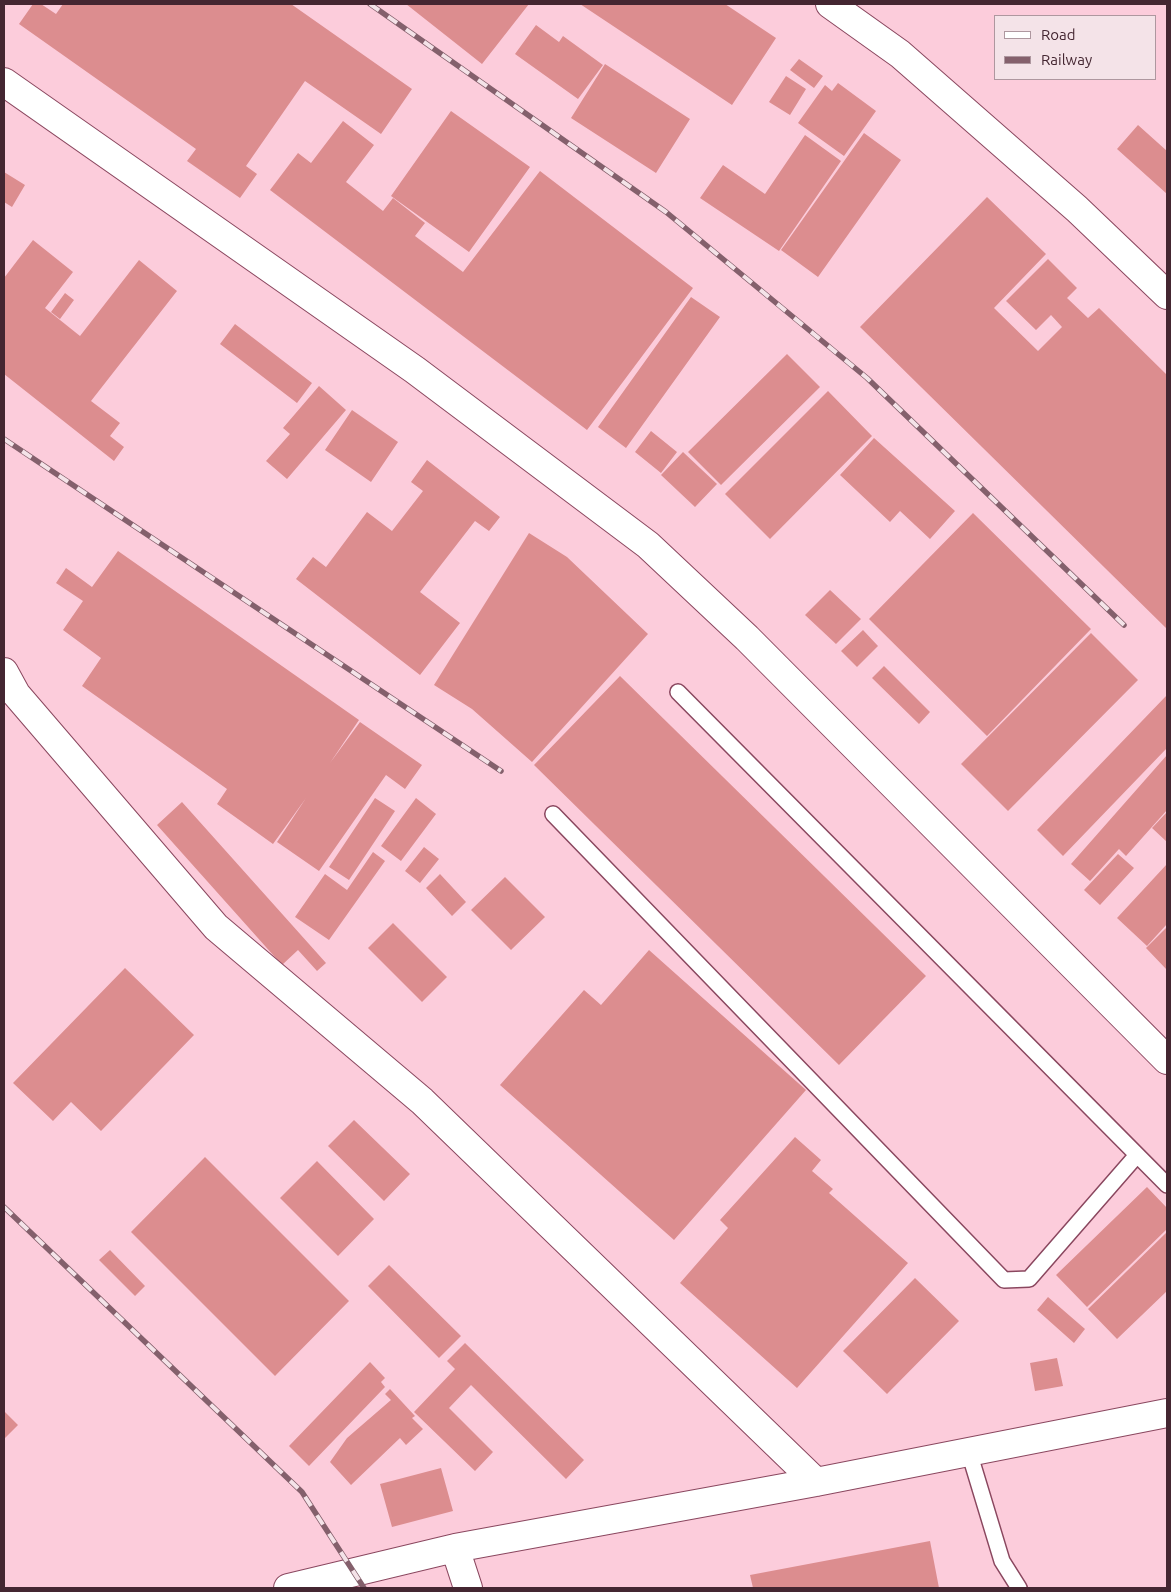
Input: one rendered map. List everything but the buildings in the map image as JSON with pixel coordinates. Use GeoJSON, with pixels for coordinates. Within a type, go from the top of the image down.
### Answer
{"type":"FeatureCollection","features":[{"type":"Feature","properties":{"kind":"street"},"geometry":{"type":"LineString","coordinates":[[830,4],[900,54],[1077,209],[1167,295]]}},
{"type":"Feature","properties":{"kind":"street"},"geometry":{"type":"LineString","coordinates":[[4,82],[414,370],[648,545],[747,638],[1167,1060]]}},
{"type":"Feature","properties":{"kind":"street"},"geometry":{"type":"LineString","coordinates":[[4,672],[16,694],[216,927],[422,1101],[816,1482]]}},
{"type":"Feature","properties":{"kind":"street"},"geometry":{"type":"LineString","coordinates":[[288,1588],[455,1548],[816,1482],[1167,1412]]}},
{"type":"Feature","properties":{"kind":"street"},"geometry":{"type":"LineString","coordinates":[[455,1548],[468,1588]]}},
{"type":"Feature","properties":{"kind":"lane"},"geometry":{"type":"LineString","coordinates":[[678,692],[1167,1185]]}},
{"type":"Feature","properties":{"kind":"lane"},"geometry":{"type":"LineString","coordinates":[[553,814],[1004,1280],[1029,1279],[1137,1155]]}},
{"type":"Feature","properties":{"kind":"lane"},"geometry":{"type":"LineString","coordinates":[[969,1452],[1002,1561],[1020,1588]]}},
{"type":"Feature","properties":{"kind":"railway"},"geometry":{"type":"LineString","coordinates":[[370,4],[666,212],[867,378],[1124,625]]}},
{"type":"Feature","properties":{"kind":"railway"},"geometry":{"type":"LineString","coordinates":[[4,439],[501,771]]}},
{"type":"Feature","properties":{"kind":"railway"},"geometry":{"type":"LineString","coordinates":[[4,1207],[302,1492],[364,1588]]}}]}
